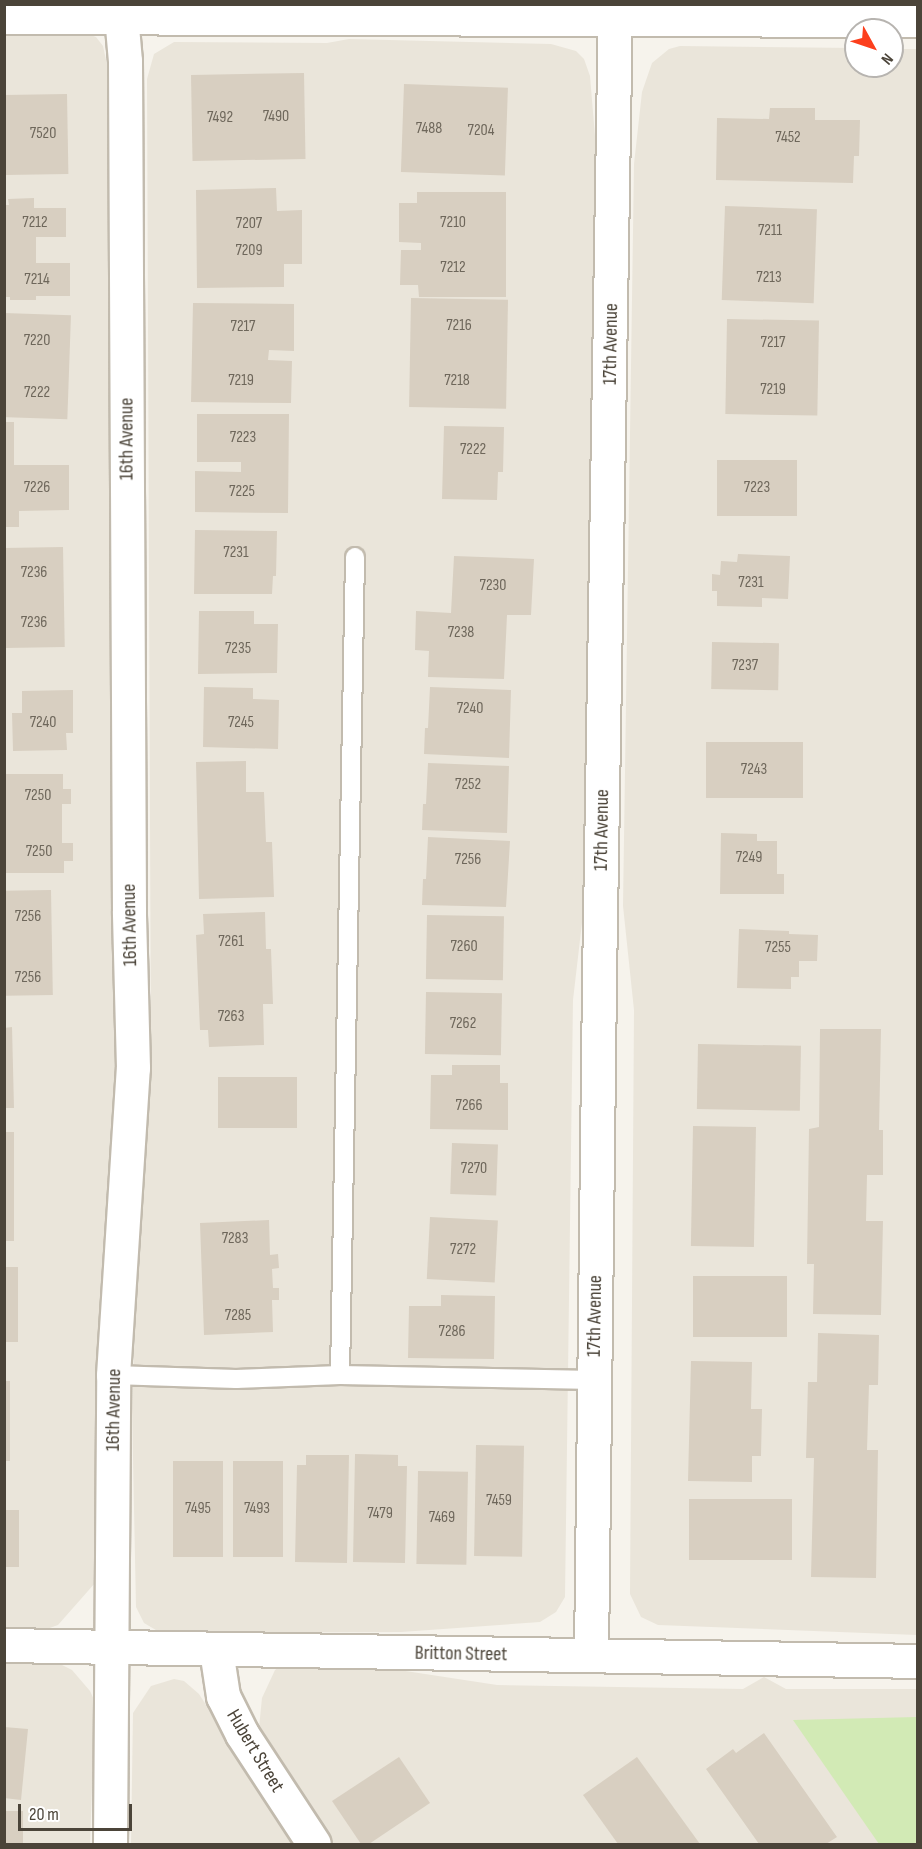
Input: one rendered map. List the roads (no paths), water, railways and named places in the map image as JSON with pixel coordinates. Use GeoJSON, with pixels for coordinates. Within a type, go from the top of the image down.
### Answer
{"type":"FeatureCollection","features":[{"type":"Feature","properties":{"kind":"street"},"geometry":{"type":"LineString","coordinates":[[4,17],[121,11],[615,11],[918,20]]}},
{"type":"Feature","properties":{"kind":"street","name":"16th Avenue"},"geometry":{"type":"LineString","coordinates":[[110,1845],[114,1646],[113,1375],[133,1068],[129,899],[125,62],[121,11]]}},
{"type":"Feature","properties":{"kind":"street","name":"17th Avenue"},"geometry":{"type":"LineString","coordinates":[[591,1655],[615,11]]}},
{"type":"Feature","properties":{"kind":"street","name":"Britton Street"},"geometry":{"type":"LineString","coordinates":[[4,1645],[918,1661]]}},
{"type":"Feature","properties":{"kind":"street","name":"Hubert Street"},"geometry":{"type":"LineString","coordinates":[[216,1650],[219,1680],[228,1706],[242,1734],[314,1845]]}},
{"type":"Feature","properties":{"kind":"lane"},"geometry":{"type":"LineString","coordinates":[[340,1375],[355,557]]}},
{"type":"Feature","properties":{"kind":"lane"},"geometry":{"type":"LineString","coordinates":[[113,1375],[236,1379],[340,1375],[595,1380]]}}]}
